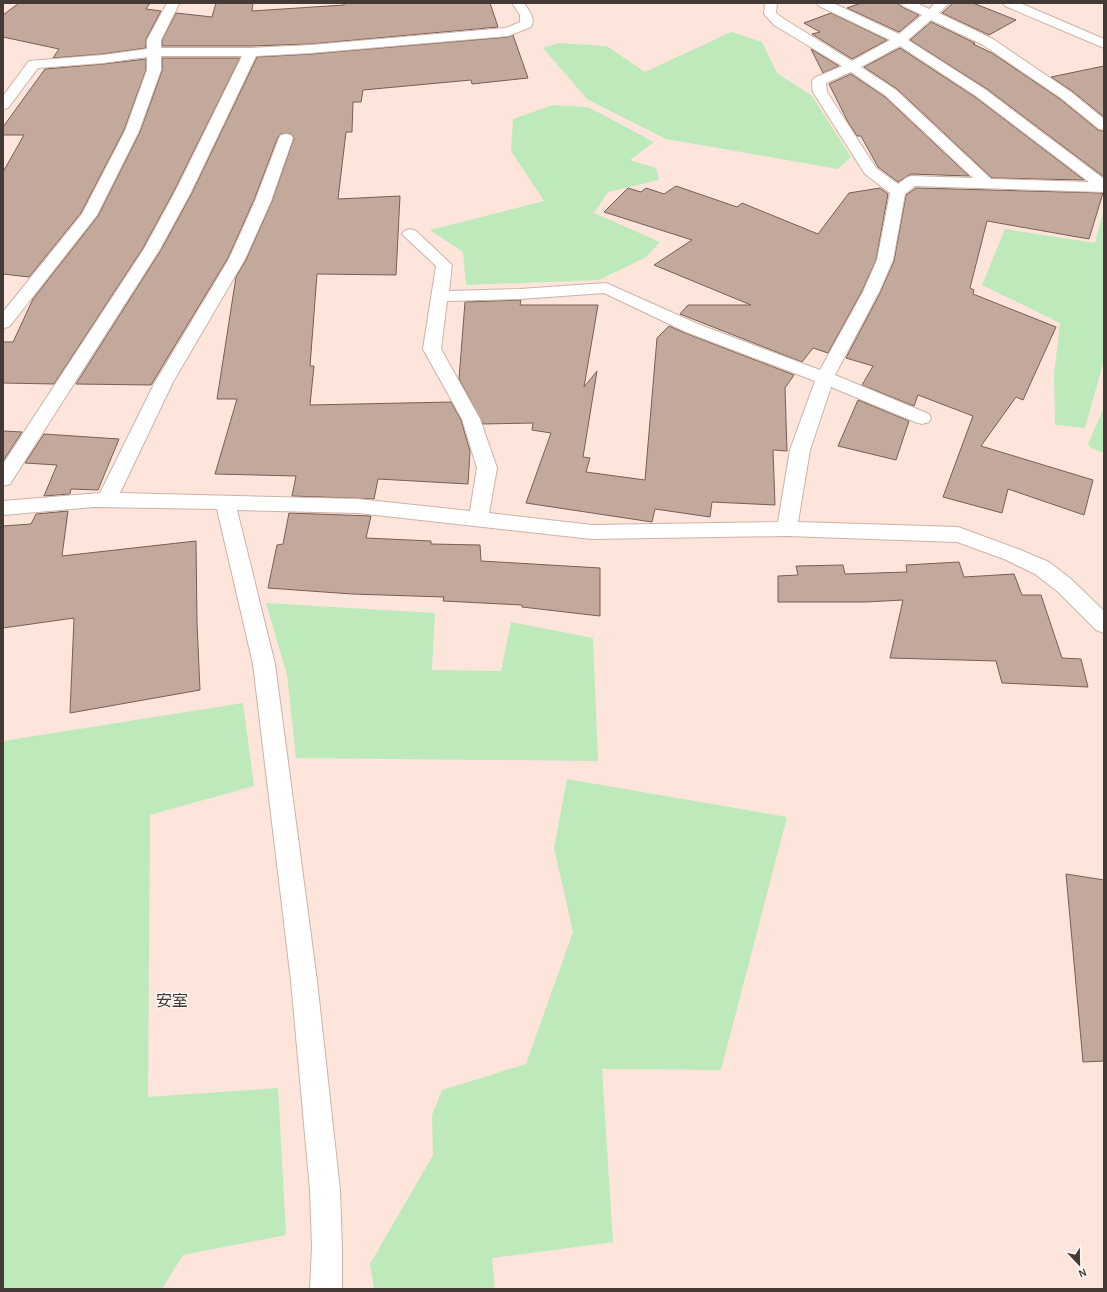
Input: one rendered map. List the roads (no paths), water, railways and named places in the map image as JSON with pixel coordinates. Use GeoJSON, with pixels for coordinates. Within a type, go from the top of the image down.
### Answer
{"type":"FeatureCollection","features":[{"type":"Feature","properties":{"kind":"street"},"geometry":{"type":"LineString","coordinates":[[3,104],[34,64],[103,59],[155,52],[251,52],[508,32],[526,24],[526,15],[518,3]]}},
{"type":"Feature","properties":{"kind":"street"},"geometry":{"type":"LineString","coordinates":[[771,3],[770,14],[778,22],[829,51],[891,93],[987,183]]}},
{"type":"Feature","properties":{"kind":"street"},"geometry":{"type":"LineString","coordinates":[[823,3],[900,40],[981,93],[1104,186]]}},
{"type":"Feature","properties":{"kind":"street"},"geometry":{"type":"LineString","coordinates":[[907,3],[988,42],[1066,95],[1104,126]]}},
{"type":"Feature","properties":{"kind":"street"},"geometry":{"type":"LineString","coordinates":[[898,192],[870,171],[820,92],[819,81],[852,66],[900,40],[928,14],[943,3]]}},
{"type":"Feature","properties":{"kind":"street"},"geometry":{"type":"LineString","coordinates":[[1010,3],[1104,44]]}},
{"type":"Feature","properties":{"kind":"street"},"geometry":{"type":"LineString","coordinates":[[3,323],[89,216],[132,131],[154,70],[154,40],[173,4]]}},
{"type":"Feature","properties":{"kind":"street"},"geometry":{"type":"LineString","coordinates":[[3,478],[152,249],[183,192],[251,52]]}},
{"type":"Feature","properties":{"kind":"street"},"geometry":{"type":"LineString","coordinates":[[106,500],[164,382],[237,259],[263,201],[286,138]]}},
{"type":"Feature","properties":{"kind":"street"},"geometry":{"type":"LineString","coordinates":[[787,529],[800,450],[825,378],[871,292],[885,260],[898,192],[911,181],[1104,186]]}},
{"type":"Feature","properties":{"kind":"street"},"geometry":{"type":"LineString","coordinates":[[410,234],[444,265],[432,349],[471,419],[487,468],[478,520]]}},
{"type":"Feature","properties":{"kind":"street"},"geometry":{"type":"LineString","coordinates":[[440,296],[520,294],[606,288],[692,328],[825,378],[922,418]]}},
{"type":"Feature","properties":{"kind":"street"},"geometry":{"type":"LineString","coordinates":[[3,508],[106,500],[225,502],[358,506],[592,532],[787,529],[958,535],[1011,554],[1042,568],[1101,617]]}},
{"type":"Feature","properties":{"kind":"street"},"geometry":{"type":"LineString","coordinates":[[225,502],[264,664],[304,981],[325,1190],[327,1247],[326,1289]]}},
{"type":"Feature","properties":{"kind":"district","name":"安室"},"geometry":{"type":"Point","coordinates":[172,1000]}}]}
